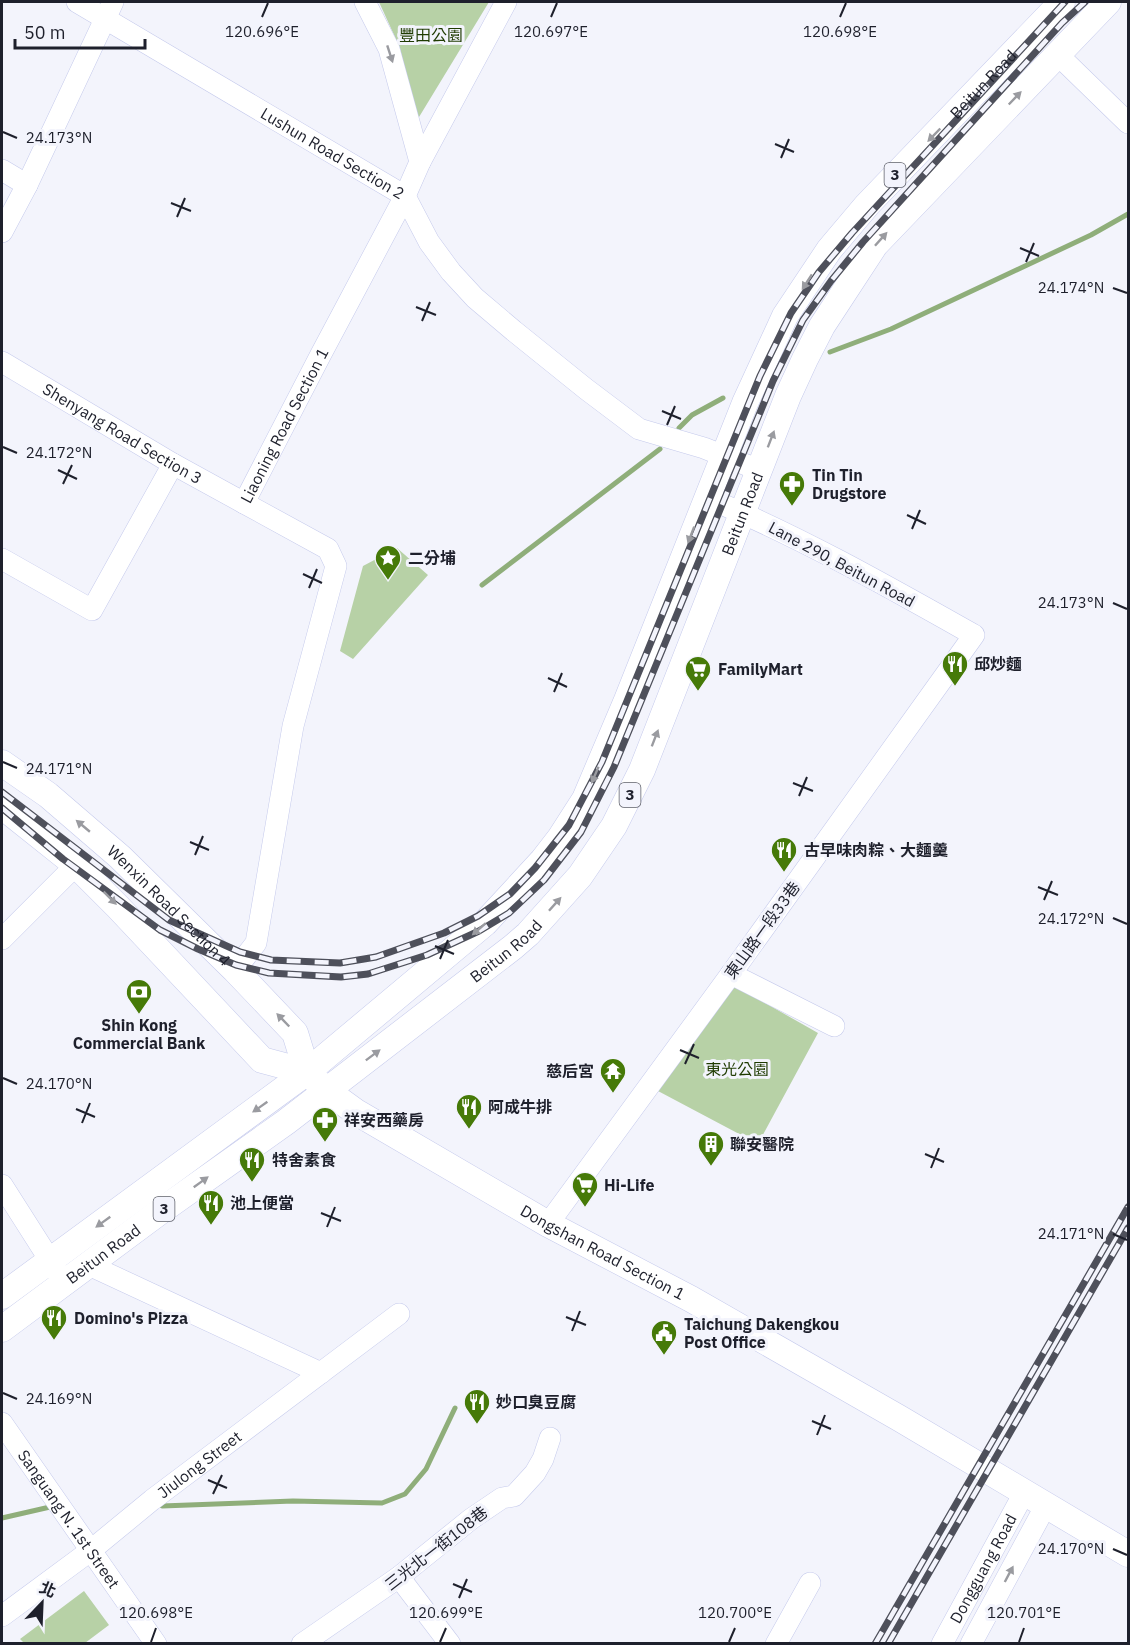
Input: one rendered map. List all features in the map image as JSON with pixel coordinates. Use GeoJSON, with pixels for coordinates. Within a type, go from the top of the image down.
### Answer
{"type":"FeatureCollection","features":[{"type":"Feature","properties":{"kind":"main road","name":"Beitun Road"},"geometry":{"type":"LineString","coordinates":[[2,1296],[307,1072],[486,923],[525,882],[560,838],[585,799],[627,700],[758,371],[785,316],[830,250],[867,205],[1062,2]]}},
{"type":"Feature","properties":{"kind":"main road","name":"Beitun Road"},"geometry":{"type":"LineString","coordinates":[[2,1329],[327,1091],[513,947],[528,934],[580,876],[614,826],[642,770],[788,396],[805,359],[843,292],[875,245],[1108,2]]}},
{"type":"Feature","properties":{"kind":"main road","name":"Wenxin Road Section 4"},"geometry":{"type":"LineString","coordinates":[[2,763],[48,795],[120,857],[235,970],[295,1033],[307,1072]]}},
{"type":"Feature","properties":{"kind":"main road","name":"Wenxin Road Section 4"},"geometry":{"type":"LineString","coordinates":[[2,806],[75,864],[262,1060],[307,1072],[327,1091]]}},
{"type":"Feature","properties":{"kind":"main road","name":"Dongshan Road Section 1"},"geometry":{"type":"LineString","coordinates":[[327,1091],[356,1112],[549,1224],[691,1299],[1128,1554]]}},
{"type":"Feature","properties":{"kind":"street","name":"Lushun Road Section 2"},"geometry":{"type":"LineString","coordinates":[[77,2],[109,10],[405,196],[429,242],[452,272],[475,298],[514,331],[639,429],[684,441],[724,457]]}},
{"type":"Feature","properties":{"kind":"street"},"geometry":{"type":"LineString","coordinates":[[365,2],[389,49],[420,162]]}},
{"type":"Feature","properties":{"kind":"street","name":"Liaoning Road Section 1"},"geometry":{"type":"LineString","coordinates":[[235,970],[256,944],[293,726],[336,566],[328,549],[244,503],[405,196],[420,162],[506,2]]}},
{"type":"Feature","properties":{"kind":"street"},"geometry":{"type":"LineString","coordinates":[[2,232],[27,185],[109,10]]}},
{"type":"Feature","properties":{"kind":"street"},"geometry":{"type":"LineString","coordinates":[[1057,54],[1128,123]]}},
{"type":"Feature","properties":{"kind":"street"},"geometry":{"type":"LineString","coordinates":[[2,170],[27,185]]}},
{"type":"Feature","properties":{"kind":"street","name":"Shenyang Road Section 3"},"geometry":{"type":"LineString","coordinates":[[2,362],[173,464],[244,503]]}},
{"type":"Feature","properties":{"kind":"street"},"geometry":{"type":"LineString","coordinates":[[724,457],[759,470]]}},
{"type":"Feature","properties":{"kind":"street"},"geometry":{"type":"LineString","coordinates":[[2,559],[92,610],[173,464]]}},
{"type":"Feature","properties":{"kind":"street","name":"Lane 290, Beitun Road"},"geometry":{"type":"LineString","coordinates":[[706,498],[742,512],[871,578],[974,635]]}},
{"type":"Feature","properties":{"kind":"street","name":"東山路一段33巷"},"geometry":{"type":"LineString","coordinates":[[549,1224],[974,635]]}},
{"type":"Feature","properties":{"kind":"street"},"geometry":{"type":"LineString","coordinates":[[2,939],[75,864]]}},
{"type":"Feature","properties":{"kind":"street"},"geometry":{"type":"LineString","coordinates":[[731,974],[834,1026]]}},
{"type":"Feature","properties":{"kind":"street"},"geometry":{"type":"LineString","coordinates":[[2,1185],[64,1284]]}},
{"type":"Feature","properties":{"kind":"street"},"geometry":{"type":"LineString","coordinates":[[89,1265],[321,1373]]}},
{"type":"Feature","properties":{"kind":"street","name":"Jiulong Street"},"geometry":{"type":"LineString","coordinates":[[2,1616],[399,1314]]}},
{"type":"Feature","properties":{"kind":"street","name":"Sanguang N. 1st Street"},"geometry":{"type":"LineString","coordinates":[[2,1423],[156,1644]]}},
{"type":"Feature","properties":{"kind":"street","name":"三光北一街108巷"},"geometry":{"type":"LineString","coordinates":[[302,1644],[399,1577],[471,1519],[502,1498],[514,1496],[535,1473],[543,1459],[550,1438]]}},
{"type":"Feature","properties":{"kind":"street","name":"Dongguang Road"},"geometry":{"type":"LineString","coordinates":[[942,1644],[1035,1499]]}},
{"type":"Feature","properties":{"kind":"street","name":"Dongguang Road"},"geometry":{"type":"LineString","coordinates":[[971,1644],[1035,1499]]}},
{"type":"Feature","properties":{"kind":"street"},"geometry":{"type":"LineString","coordinates":[[399,1577],[450,1644]]}},
{"type":"Feature","properties":{"kind":"street"},"geometry":{"type":"LineString","coordinates":[[776,1644],[810,1583]]}},
{"type":"Feature","properties":{"kind":"green space","name":"豐田公園"},"geometry":{"type":"Polygon","coordinates":[[[379,2],[489,2],[416,122],[400,48],[379,2]]]}},
{"type":"Feature","properties":{"kind":"green space"},"geometry":{"type":"Polygon","coordinates":[[[397,548],[428,575],[353,659],[340,651],[363,566],[397,548]]]}},
{"type":"Feature","properties":{"kind":"green space","name":"東光公園"},"geometry":{"type":"Polygon","coordinates":[[[730,983],[818,1033],[758,1144],[658,1091],[730,983]]]}},
{"type":"Feature","properties":{"kind":"green space"},"geometry":{"type":"Polygon","coordinates":[[[84,1591],[109,1625],[85,1643],[24,1643],[20,1639],[84,1591]]]}},
{"type":"Feature","properties":{"kind":"waterway"},"geometry":{"type":"LineString","coordinates":[[830,352],[891,329],[1091,235],[1128,214]]}},
{"type":"Feature","properties":{"kind":"waterway"},"geometry":{"type":"LineString","coordinates":[[679,428],[692,415],[723,398]]}},
{"type":"Feature","properties":{"kind":"waterway"},"geometry":{"type":"LineString","coordinates":[[482,585],[660,449]]}},
{"type":"Feature","properties":{"kind":"waterway"},"geometry":{"type":"LineString","coordinates":[[162,1506],[293,1501],[382,1503],[405,1494],[426,1469],[455,1408]]}},
{"type":"Feature","properties":{"kind":"waterway"},"geometry":{"type":"LineString","coordinates":[[2,1518],[50,1507]]}},
{"type":"Feature","properties":{"kind":"railway"},"geometry":{"type":"LineString","coordinates":[[2,792],[169,920],[240,952],[271,960],[340,963],[376,957],[444,933],[478,916],[510,894],[535,868],[569,825],[602,762],[760,376],[791,313],[819,272],[852,233],[1065,2]]}},
{"type":"Feature","properties":{"kind":"railway"},"geometry":{"type":"LineString","coordinates":[[2,808],[63,859],[160,930],[236,965],[269,973],[341,977],[368,974],[427,955],[479,931],[509,913],[544,880],[581,832],[614,767],[773,381],[803,320],[863,242],[1062,23],[1085,2]]}},
{"type":"Feature","properties":{"kind":"railway"},"geometry":{"type":"LineString","coordinates":[[875,1644],[1128,1207]]}},
{"type":"Feature","properties":{"kind":"railway"},"geometry":{"type":"LineString","coordinates":[[888,1644],[1128,1228]]}},
{"type":"Feature","properties":{"kind":"place","name":"Tin Tin Drugstore"},"geometry":{"type":"Point","coordinates":[792,507]}},
{"type":"Feature","properties":{"kind":"place","name":"二分埔"},"geometry":{"type":"Point","coordinates":[388,581]}},
{"type":"Feature","properties":{"kind":"place","name":"邱炒麵"},"geometry":{"type":"Point","coordinates":[955,687]}},
{"type":"Feature","properties":{"kind":"place","name":"FamilyMart"},"geometry":{"type":"Point","coordinates":[698,692]}},
{"type":"Feature","properties":{"kind":"place","name":"古早味肉粽、大麵羹"},"geometry":{"type":"Point","coordinates":[784,873]}},
{"type":"Feature","properties":{"kind":"place","name":"Shin Kong Commercial Bank"},"geometry":{"type":"Point","coordinates":[139,1015]}},
{"type":"Feature","properties":{"kind":"place","name":"慈后宮"},"geometry":{"type":"Point","coordinates":[613,1094]}},
{"type":"Feature","properties":{"kind":"place","name":"阿成牛排"},"geometry":{"type":"Point","coordinates":[469,1130]}},
{"type":"Feature","properties":{"kind":"place","name":"祥安西藥房"},"geometry":{"type":"Point","coordinates":[325,1143]}},
{"type":"Feature","properties":{"kind":"place","name":"聯安醫院"},"geometry":{"type":"Point","coordinates":[711,1167]}},
{"type":"Feature","properties":{"kind":"place","name":"特舍素食"},"geometry":{"type":"Point","coordinates":[252,1183]}},
{"type":"Feature","properties":{"kind":"place","name":"Hi-Life"},"geometry":{"type":"Point","coordinates":[585,1208]}},
{"type":"Feature","properties":{"kind":"place","name":"池上便當"},"geometry":{"type":"Point","coordinates":[211,1226]}},
{"type":"Feature","properties":{"kind":"place","name":"Domino's Pizza"},"geometry":{"type":"Point","coordinates":[54,1341]}},
{"type":"Feature","properties":{"kind":"place","name":"Taichung Dakengkou Post Office"},"geometry":{"type":"Point","coordinates":[664,1356]}},
{"type":"Feature","properties":{"kind":"place","name":"妙口臭豆腐"},"geometry":{"type":"Point","coordinates":[477,1425]}}]}
